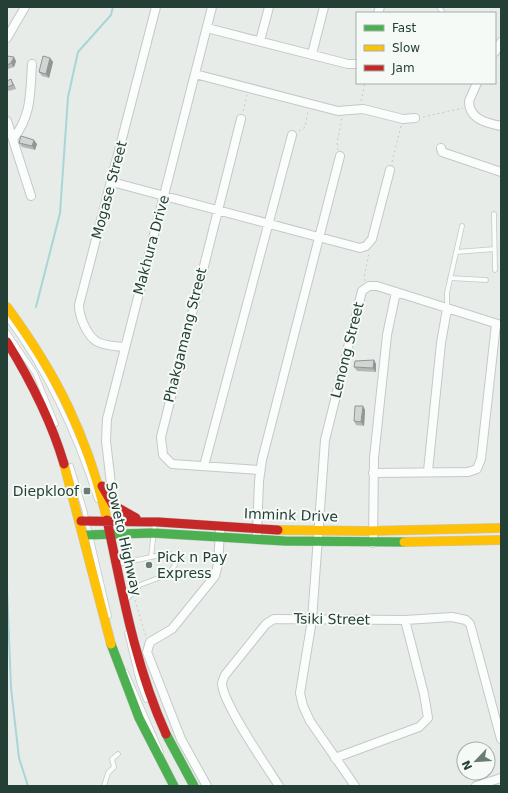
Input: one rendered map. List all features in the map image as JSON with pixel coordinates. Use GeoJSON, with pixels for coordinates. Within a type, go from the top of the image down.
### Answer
{"type":"FeatureCollection","features":[{"type":"Feature","properties":{"kind":"main road","name":"Soweto Highway"},"geometry":{"type":"LineString","coordinates":[[7,307],[40,354],[76,421],[92,466],[104,520],[117,564],[145,680],[152,700],[179,760],[194,786]]}},
{"type":"Feature","properties":{"kind":"main road"},"geometry":{"type":"LineString","coordinates":[[7,342],[28,374],[48,418],[84,521],[112,647],[122,676],[141,721],[174,786]]}},
{"type":"Feature","properties":{"kind":"main road"},"geometry":{"type":"LineString","coordinates":[[92,466],[105,493],[113,504],[118,509],[140,520]]}},
{"type":"Feature","properties":{"kind":"main road","name":"Immink Drive"},"geometry":{"type":"LineString","coordinates":[[84,521],[140,520],[318,531],[501,528]]}},
{"type":"Feature","properties":{"kind":"main road","name":"Immink Drive"},"geometry":{"type":"LineString","coordinates":[[87,535],[154,533],[220,538],[373,543],[501,540]]}},
{"type":"Feature","properties":{"kind":"street"},"geometry":{"type":"LineString","coordinates":[[7,38],[25,7]]}},
{"type":"Feature","properties":{"kind":"street","name":"Mogase Street"},"geometry":{"type":"LineString","coordinates":[[124,347],[97,342],[88,331],[79,310],[156,7]]}},
{"type":"Feature","properties":{"kind":"street","name":"Makhura Drive"},"geometry":{"type":"LineString","coordinates":[[111,484],[105,428],[124,347],[212,7]]}},
{"type":"Feature","properties":{"kind":"street"},"geometry":{"type":"LineString","coordinates":[[260,41],[269,7]]}},
{"type":"Feature","properties":{"kind":"street"},"geometry":{"type":"LineString","coordinates":[[312,54],[324,7]]}},
{"type":"Feature","properties":{"kind":"street"},"geometry":{"type":"LineString","coordinates":[[207,28],[348,64],[356,64]]}},
{"type":"Feature","properties":{"kind":"street"},"geometry":{"type":"LineString","coordinates":[[13,139],[22,127],[26,118],[32,64]]}},
{"type":"Feature","properties":{"kind":"street"},"geometry":{"type":"LineString","coordinates":[[195,74],[344,112],[359,109],[403,119],[415,118]]}},
{"type":"Feature","properties":{"kind":"street"},"geometry":{"type":"LineString","coordinates":[[476,84],[470,95],[469,106],[472,113],[480,120],[501,126]]}},
{"type":"Feature","properties":{"kind":"street","name":"Phakgamang Street"},"geometry":{"type":"LineString","coordinates":[[241,120],[161,431],[162,451],[169,462],[181,465],[260,470]]}},
{"type":"Feature","properties":{"kind":"street"},"geometry":{"type":"LineString","coordinates":[[7,121],[31,196]]}},
{"type":"Feature","properties":{"kind":"street"},"geometry":{"type":"LineString","coordinates":[[204,466],[292,135]]}},
{"type":"Feature","properties":{"kind":"street"},"geometry":{"type":"LineString","coordinates":[[441,148],[442,152],[501,172]]}},
{"type":"Feature","properties":{"kind":"street"},"geometry":{"type":"LineString","coordinates":[[257,539],[260,470],[340,156]]}},
{"type":"Feature","properties":{"kind":"street"},"geometry":{"type":"LineString","coordinates":[[112,182],[355,248],[366,246],[372,239],[390,170]]}},
{"type":"Feature","properties":{"kind":"street","name":"Lenong Street"},"geometry":{"type":"LineString","coordinates":[[355,786],[310,721],[301,699],[312,620],[327,427],[361,294],[366,287],[377,286],[499,325]]}},
{"type":"Feature","properties":{"kind":"street"},"geometry":{"type":"LineString","coordinates":[[373,543],[373,473],[387,335],[396,292]]}},
{"type":"Feature","properties":{"kind":"street"},"geometry":{"type":"LineString","coordinates":[[428,471],[441,343],[447,309]]}},
{"type":"Feature","properties":{"kind":"street"},"geometry":{"type":"LineString","coordinates":[[373,473],[428,471],[468,472],[477,469],[480,465],[499,325]]}},
{"type":"Feature","properties":{"kind":"street"},"geometry":{"type":"LineString","coordinates":[[207,786],[190,758],[173,723],[148,659],[147,652],[148,645],[153,640],[172,630],[210,583],[217,570],[221,526]]}},
{"type":"Feature","properties":{"kind":"street","name":"Tsiki Street"},"geometry":{"type":"LineString","coordinates":[[279,786],[241,726],[224,692],[222,683],[225,675],[270,620],[278,618],[312,620],[463,619],[470,624],[501,739]]}},
{"type":"Feature","properties":{"kind":"street"},"geometry":{"type":"LineString","coordinates":[[335,758],[419,726],[428,718],[424,694],[405,620]]}},
{"type":"Feature","properties":{"kind":"street"},"geometry":{"type":"LineString","coordinates":[[476,786],[501,778]]}},
{"type":"Feature","properties":{"kind":"lane"},"geometry":{"type":"LineString","coordinates":[[494,214],[495,270]]}},
{"type":"Feature","properties":{"kind":"lane"},"geometry":{"type":"LineString","coordinates":[[447,309],[447,293],[462,226]]}},
{"type":"Feature","properties":{"kind":"lane"},"geometry":{"type":"LineString","coordinates":[[456,252],[494,249]]}},
{"type":"Feature","properties":{"kind":"lane"},"geometry":{"type":"LineString","coordinates":[[450,278],[486,280]]}},
{"type":"Feature","properties":{"kind":"lane","name":"Soweto Highway"},"geometry":{"type":"LineString","coordinates":[[7,318],[37,363],[62,409],[82,456],[104,520]]}},
{"type":"Feature","properties":{"kind":"lane"},"geometry":{"type":"LineString","coordinates":[[7,332],[37,378],[52,411],[67,456]]}},
{"type":"Feature","properties":{"kind":"lane"},"geometry":{"type":"LineString","coordinates":[[70,462],[84,521]]}},
{"type":"Feature","properties":{"kind":"lane"},"geometry":{"type":"LineString","coordinates":[[151,557],[155,521]]}},
{"type":"Feature","properties":{"kind":"lane","name":"Soweto Highway"},"geometry":{"type":"LineString","coordinates":[[108,534],[139,682],[173,758],[188,786]]}},
{"type":"Feature","properties":{"kind":"lane"},"geometry":{"type":"LineString","coordinates":[[87,535],[121,660],[160,751],[179,786]]}},
{"type":"Feature","properties":{"kind":"lane"},"geometry":{"type":"LineString","coordinates":[[117,564],[170,554],[173,557],[175,565],[169,574],[147,581],[125,601]]}},
{"type":"Feature","properties":{"kind":"lane"},"geometry":{"type":"LineString","coordinates":[[104,786],[108,773],[114,767],[112,759],[118,754]]}},
{"type":"Feature","properties":{"kind":"path"},"geometry":{"type":"LineString","coordinates":[[359,109],[365,84]]}},
{"type":"Feature","properties":{"kind":"path"},"geometry":{"type":"LineString","coordinates":[[241,120],[249,88]]}},
{"type":"Feature","properties":{"kind":"path"},"geometry":{"type":"LineString","coordinates":[[292,135],[304,127],[310,103]]}},
{"type":"Feature","properties":{"kind":"path"},"geometry":{"type":"LineString","coordinates":[[415,118],[469,106]]}},
{"type":"Feature","properties":{"kind":"path"},"geometry":{"type":"LineString","coordinates":[[340,156],[337,143],[344,112]]}},
{"type":"Feature","properties":{"kind":"path"},"geometry":{"type":"LineString","coordinates":[[390,170],[403,119]]}},
{"type":"Feature","properties":{"kind":"path"},"geometry":{"type":"LineString","coordinates":[[366,246],[370,254],[364,277],[366,287]]}},
{"type":"Feature","properties":{"kind":"path"},"geometry":{"type":"LineString","coordinates":[[133,593],[148,645]]}},
{"type":"Feature","properties":{"kind":"building"},"geometry":{"type":"Polygon","coordinates":[[[7,56],[14,57],[11,63],[7,65],[7,56]]]}},
{"type":"Feature","properties":{"kind":"building"},"geometry":{"type":"Polygon","coordinates":[[[43,56],[50,58],[46,74],[39,72],[43,56]]]}},
{"type":"Feature","properties":{"kind":"building"},"geometry":{"type":"Polygon","coordinates":[[[11,79],[13,85],[7,87],[7,81],[11,79]]]}},
{"type":"Feature","properties":{"kind":"building"},"geometry":{"type":"Polygon","coordinates":[[[21,136],[34,140],[32,146],[19,143],[21,136]]]}},
{"type":"Feature","properties":{"kind":"building"},"geometry":{"type":"Polygon","coordinates":[[[374,360],[373,368],[354,367],[355,361],[374,360]]]}},
{"type":"Feature","properties":{"kind":"building"},"geometry":{"type":"Polygon","coordinates":[[[355,406],[363,406],[361,422],[354,421],[355,406]]]}},
{"type":"Feature","properties":{"kind":"waterway"},"geometry":{"type":"LineString","coordinates":[[36,307],[60,213],[68,97],[78,52],[111,15],[113,7]]}},
{"type":"Feature","properties":{"kind":"waterway"},"geometry":{"type":"LineString","coordinates":[[7,587],[11,688],[19,758],[28,786]]}},
{"type":"Feature","properties":{"kind":"traffic: fast"},"geometry":{"type":"LineString","coordinates":[[85,535],[153,533],[285,541],[404,542]]}},
{"type":"Feature","properties":{"kind":"traffic: fast"},"geometry":{"type":"LineString","coordinates":[[111,644],[139,718],[174,786]]}},
{"type":"Feature","properties":{"kind":"traffic: fast"},"geometry":{"type":"LineString","coordinates":[[166,734],[194,786]]}},
{"type":"Feature","properties":{"kind":"traffic: slow"},"geometry":{"type":"LineString","coordinates":[[7,307],[41,357],[69,408],[90,461],[107,520]]}},
{"type":"Feature","properties":{"kind":"traffic: slow"},"geometry":{"type":"LineString","coordinates":[[64,464],[111,644]]}},
{"type":"Feature","properties":{"kind":"traffic: slow"},"geometry":{"type":"LineString","coordinates":[[278,530],[367,531],[501,528]]}},
{"type":"Feature","properties":{"kind":"traffic: slow"},"geometry":{"type":"LineString","coordinates":[[404,542],[501,540]]}},
{"type":"Feature","properties":{"kind":"traffic: jam"},"geometry":{"type":"LineString","coordinates":[[7,342],[40,401],[47,416],[64,464]]}},
{"type":"Feature","properties":{"kind":"traffic: jam"},"geometry":{"type":"LineString","coordinates":[[102,486],[113,505],[136,518]]}},
{"type":"Feature","properties":{"kind":"traffic: jam"},"geometry":{"type":"LineString","coordinates":[[107,520],[130,628],[146,682],[166,734]]}},
{"type":"Feature","properties":{"kind":"traffic: jam"},"geometry":{"type":"LineString","coordinates":[[81,521],[158,522],[278,530]]}},
{"type":"Feature","properties":{"kind":"place","name":"Diepkloof"},"geometry":{"type":"Point","coordinates":[87,491]}},
{"type":"Feature","properties":{"kind":"place","name":"Pick n Pay Express"},"geometry":{"type":"Point","coordinates":[149,565]}}]}
